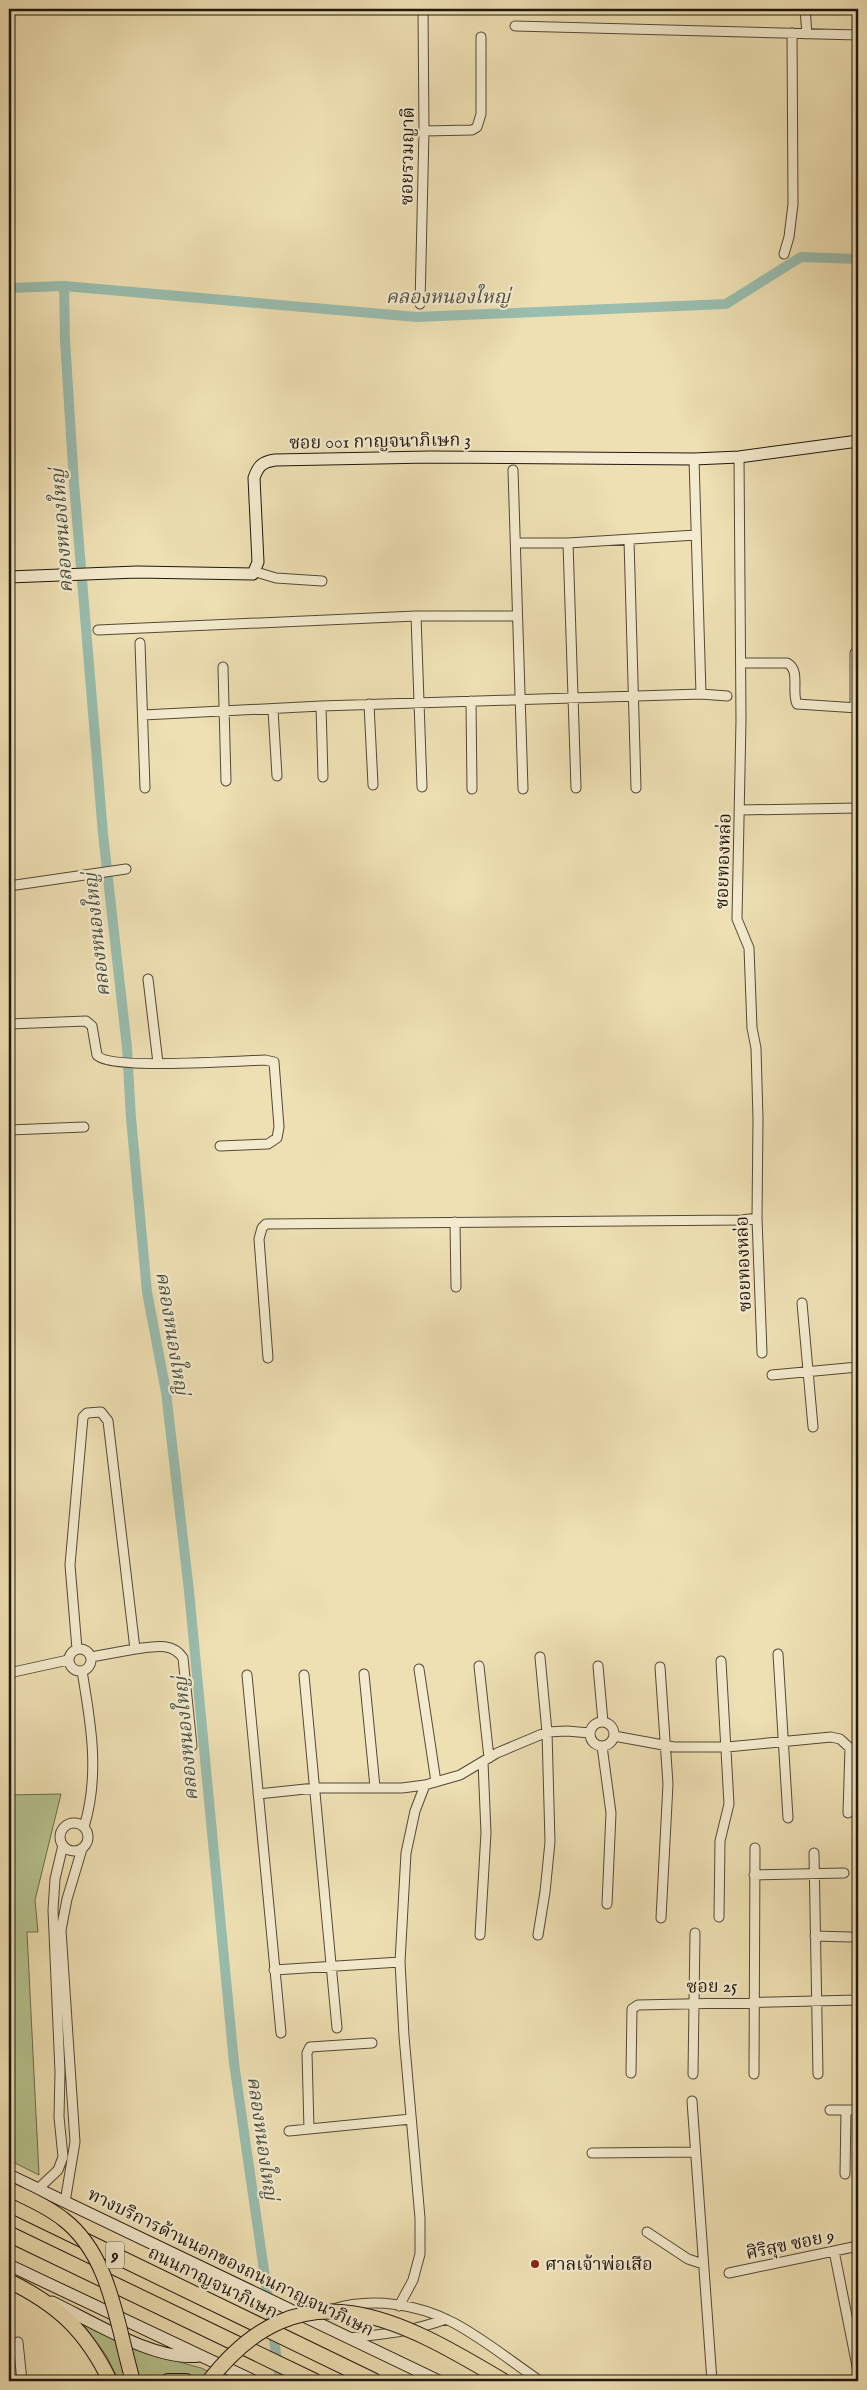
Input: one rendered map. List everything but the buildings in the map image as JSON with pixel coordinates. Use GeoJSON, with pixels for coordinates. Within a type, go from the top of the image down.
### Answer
{"type":"FeatureCollection","features":[{"type":"Feature","properties":{"kind":"highway","name":"ถนนกาญจนาภิเษก"},"geometry":{"type":"LineString","coordinates":[[9,2204],[374,2381]]}},
{"type":"Feature","properties":{"kind":"highway","name":"9"},"geometry":{"type":"LineString","coordinates":[[9,2234],[314,2381]]}},
{"type":"Feature","properties":{"kind":"main road"},"geometry":{"type":"LineString","coordinates":[[9,2189],[63,2218],[88,2246],[96,2259],[108,2290],[133,2381]]}},
{"type":"Feature","properties":{"kind":"main road"},"geometry":{"type":"LineString","coordinates":[[9,2281],[36,2294],[76,2326],[89,2343],[110,2381]]}},
{"type":"Feature","properties":{"kind":"main road"},"geometry":{"type":"LineString","coordinates":[[208,2381],[239,2348],[263,2330],[306,2314],[327,2312],[365,2314],[394,2323],[426,2336],[504,2381]]}},
{"type":"Feature","properties":{"kind":"main road"},"geometry":{"type":"LineString","coordinates":[[168,2381],[186,2381]]}},
{"type":"Feature","properties":{"kind":"street","name":"ซอยรวมญาติ"},"geometry":{"type":"LineString","coordinates":[[420,304],[424,131],[423,9]]}},
{"type":"Feature","properties":{"kind":"street"},"geometry":{"type":"LineString","coordinates":[[805,9],[807,34]]}},
{"type":"Feature","properties":{"kind":"street"},"geometry":{"type":"LineString","coordinates":[[515,26],[858,35]]}},
{"type":"Feature","properties":{"kind":"street"},"geometry":{"type":"LineString","coordinates":[[784,254],[789,237],[793,204],[792,33]]}},
{"type":"Feature","properties":{"kind":"street"},"geometry":{"type":"LineString","coordinates":[[424,131],[472,130],[477,127],[481,114],[481,37]]}},
{"type":"Feature","properties":{"kind":"street","name":"ซอย 001 กาญจนาภิเษก 3"},"geometry":{"type":"LineString","coordinates":[[256,572],[258,562],[254,478],[257,469],[264,462],[430,457],[694,459],[739,457],[858,441]]}},
{"type":"Feature","properties":{"kind":"street","name":"ซอยทองหล่อ"},"geometry":{"type":"LineString","coordinates":[[739,457],[741,663],[737,919],[749,948],[752,1028],[756,1048],[758,1119],[757,1218],[762,1353]]}},
{"type":"Feature","properties":{"kind":"street"},"geometry":{"type":"LineString","coordinates":[[694,459],[702,694]]}},
{"type":"Feature","properties":{"kind":"street"},"geometry":{"type":"LineString","coordinates":[[513,470],[517,543],[517,616],[523,789]]}},
{"type":"Feature","properties":{"kind":"street"},"geometry":{"type":"LineString","coordinates":[[517,543],[629,540],[696,534]]}},
{"type":"Feature","properties":{"kind":"street"},"geometry":{"type":"LineString","coordinates":[[629,540],[636,788]]}},
{"type":"Feature","properties":{"kind":"street"},"geometry":{"type":"LineString","coordinates":[[568,543],[576,788]]}},
{"type":"Feature","properties":{"kind":"street"},"geometry":{"type":"LineString","coordinates":[[9,577],[137,572],[248,576],[256,572],[276,578],[322,581]]}},
{"type":"Feature","properties":{"kind":"street"},"geometry":{"type":"LineString","coordinates":[[98,630],[416,616],[517,616]]}},
{"type":"Feature","properties":{"kind":"street"},"geometry":{"type":"LineString","coordinates":[[416,616],[422,787]]}},
{"type":"Feature","properties":{"kind":"street"},"geometry":{"type":"LineString","coordinates":[[140,643],[145,788]]}},
{"type":"Feature","properties":{"kind":"street"},"geometry":{"type":"LineString","coordinates":[[741,663],[787,663],[792,665],[795,671],[795,700],[797,704],[856,708],[855,653]]}},
{"type":"Feature","properties":{"kind":"street"},"geometry":{"type":"LineString","coordinates":[[223,667],[226,711],[226,781]]}},
{"type":"Feature","properties":{"kind":"street"},"geometry":{"type":"LineString","coordinates":[[143,714],[273,710],[369,704],[702,694],[727,696]]}},
{"type":"Feature","properties":{"kind":"street"},"geometry":{"type":"LineString","coordinates":[[471,701],[472,789]]}},
{"type":"Feature","properties":{"kind":"street"},"geometry":{"type":"LineString","coordinates":[[369,704],[373,785]]}},
{"type":"Feature","properties":{"kind":"street"},"geometry":{"type":"LineString","coordinates":[[321,706],[323,777]]}},
{"type":"Feature","properties":{"kind":"street"},"geometry":{"type":"LineString","coordinates":[[273,710],[277,776]]}},
{"type":"Feature","properties":{"kind":"street"},"geometry":{"type":"LineString","coordinates":[[740,810],[858,808]]}},
{"type":"Feature","properties":{"kind":"street"},"geometry":{"type":"LineString","coordinates":[[9,886],[126,869]]}},
{"type":"Feature","properties":{"kind":"street"},"geometry":{"type":"LineString","coordinates":[[148,979],[158,1063]]}},
{"type":"Feature","properties":{"kind":"street"},"geometry":{"type":"LineString","coordinates":[[9,1024],[86,1021],[92,1026],[98,1058],[120,1063],[265,1060],[275,1064],[279,1128],[277,1138],[268,1144],[220,1146]]}},
{"type":"Feature","properties":{"kind":"street"},"geometry":{"type":"LineString","coordinates":[[9,1130],[84,1127]]}},
{"type":"Feature","properties":{"kind":"street"},"geometry":{"type":"LineString","coordinates":[[268,1358],[260,1239],[262,1228],[266,1224],[742,1220],[757,1218]]}},
{"type":"Feature","properties":{"kind":"street"},"geometry":{"type":"LineString","coordinates":[[455,1222],[456,1287]]}},
{"type":"Feature","properties":{"kind":"street"},"geometry":{"type":"LineString","coordinates":[[802,1303],[813,1426]]}},
{"type":"Feature","properties":{"kind":"street"},"geometry":{"type":"LineString","coordinates":[[772,1375],[858,1368]]}},
{"type":"Feature","properties":{"kind":"street"},"geometry":{"type":"LineString","coordinates":[[77,1649],[70,1565],[83,1417],[87,1413],[101,1412],[108,1421],[135,1649]]}},
{"type":"Feature","properties":{"kind":"street"},"geometry":{"type":"LineString","coordinates":[[91,1657],[165,1646],[179,1651],[183,1658],[192,1746]]}},
{"type":"Feature","properties":{"kind":"street"},"geometry":{"type":"LineString","coordinates":[[77,1649],[84,1649],[91,1657],[89,1667],[82,1671],[71,1668],[68,1660],[71,1653],[77,1649]]}},
{"type":"Feature","properties":{"kind":"street"},"geometry":{"type":"LineString","coordinates":[[778,1654],[788,1818]]}},
{"type":"Feature","properties":{"kind":"street"},"geometry":{"type":"LineString","coordinates":[[538,1935],[550,1842],[547,1732],[540,1657]]}},
{"type":"Feature","properties":{"kind":"street"},"geometry":{"type":"LineString","coordinates":[[9,1673],[68,1660]]}},
{"type":"Feature","properties":{"kind":"street"},"geometry":{"type":"LineString","coordinates":[[719,1917],[720,1841],[729,1804],[727,1747],[720,1661]]}},
{"type":"Feature","properties":{"kind":"street"},"geometry":{"type":"LineString","coordinates":[[479,1666],[486,1760],[486,1833],[480,1936]]}},
{"type":"Feature","properties":{"kind":"street"},"geometry":{"type":"LineString","coordinates":[[598,1666],[603,1722]]}},
{"type":"Feature","properties":{"kind":"street"},"geometry":{"type":"LineString","coordinates":[[660,1667],[668,1784],[661,1918]]}},
{"type":"Feature","properties":{"kind":"street"},"geometry":{"type":"LineString","coordinates":[[419,1669],[436,1782]]}},
{"type":"Feature","properties":{"kind":"street"},"geometry":{"type":"LineString","coordinates":[[57,1933],[82,1849],[88,1838],[84,1827],[91,1789],[94,1756],[93,1737],[82,1671]]}},
{"type":"Feature","properties":{"kind":"street"},"geometry":{"type":"LineString","coordinates":[[364,1674],[375,1787]]}},
{"type":"Feature","properties":{"kind":"street"},"geometry":{"type":"LineString","coordinates":[[247,1675],[281,2033]]}},
{"type":"Feature","properties":{"kind":"street"},"geometry":{"type":"LineString","coordinates":[[304,1675],[337,2028]]}},
{"type":"Feature","properties":{"kind":"street"},"geometry":{"type":"LineString","coordinates":[[603,1722],[613,1728],[614,1736],[610,1743],[602,1746],[592,1741],[590,1733],[593,1726],[603,1722]]}},
{"type":"Feature","properties":{"kind":"street"},"geometry":{"type":"LineString","coordinates":[[258,1794],[315,1788],[402,1788],[436,1782],[460,1775],[486,1760],[547,1732],[590,1733]]}},
{"type":"Feature","properties":{"kind":"street"},"geometry":{"type":"LineString","coordinates":[[614,1736],[665,1746],[727,1747],[831,1737],[840,1739],[849,1745],[848,1813]]}},
{"type":"Feature","properties":{"kind":"street"},"geometry":{"type":"LineString","coordinates":[[602,1746],[611,1813],[607,1904]]}},
{"type":"Feature","properties":{"kind":"street"},"geometry":{"type":"LineString","coordinates":[[399,2306],[413,2280],[420,2254],[420,2218],[404,2036],[400,1962],[406,1853],[415,1811],[425,1784]]}},
{"type":"Feature","properties":{"kind":"street"},"geometry":{"type":"LineString","coordinates":[[65,2202],[75,2142],[65,2074],[55,1878],[63,1845],[61,1836],[67,1826],[78,1824],[84,1827]]}},
{"type":"Feature","properties":{"kind":"street"},"geometry":{"type":"LineString","coordinates":[[63,1845],[70,1850],[82,1849]]}},
{"type":"Feature","properties":{"kind":"street"},"geometry":{"type":"LineString","coordinates":[[754,2074],[755,1848]]}},
{"type":"Feature","properties":{"kind":"street"},"geometry":{"type":"LineString","coordinates":[[814,1853],[815,2000],[818,2074]]}},
{"type":"Feature","properties":{"kind":"street"},"geometry":{"type":"LineString","coordinates":[[754,1875],[844,1873]]}},
{"type":"Feature","properties":{"kind":"street"},"geometry":{"type":"LineString","coordinates":[[692,2074],[695,1933]]}},
{"type":"Feature","properties":{"kind":"street"},"geometry":{"type":"LineString","coordinates":[[815,1936],[850,1937]]}},
{"type":"Feature","properties":{"kind":"street"},"geometry":{"type":"LineString","coordinates":[[274,1970],[332,1968],[400,1962]]}},
{"type":"Feature","properties":{"kind":"street","name":"ซอย 25"},"geometry":{"type":"LineString","coordinates":[[631,2074],[633,2007],[694,2002],[858,2000]]}},
{"type":"Feature","properties":{"kind":"street"},"geometry":{"type":"LineString","coordinates":[[309,2129],[307,2053],[310,2047],[372,2043]]}},
{"type":"Feature","properties":{"kind":"street"},"geometry":{"type":"LineString","coordinates":[[38,2189],[58,2170],[63,2156],[59,2117],[65,2074]]}},
{"type":"Feature","properties":{"kind":"street"},"geometry":{"type":"LineString","coordinates":[[692,2101],[712,2381]]}},
{"type":"Feature","properties":{"kind":"street"},"geometry":{"type":"LineString","coordinates":[[830,2110],[858,2110]]}},
{"type":"Feature","properties":{"kind":"street"},"geometry":{"type":"LineString","coordinates":[[845,2174],[846,2111]]}},
{"type":"Feature","properties":{"kind":"street"},"geometry":{"type":"LineString","coordinates":[[289,2131],[411,2119]]}},
{"type":"Feature","properties":{"kind":"street"},"geometry":{"type":"LineString","coordinates":[[592,2153],[695,2152]]}},
{"type":"Feature","properties":{"kind":"street","name":"ทางบริการด้านนอกของถนนกาญจนาภิเษก"},"geometry":{"type":"LineString","coordinates":[[9,2174],[439,2381]]}},
{"type":"Feature","properties":{"kind":"street"},"geometry":{"type":"LineString","coordinates":[[647,2232],[688,2259],[703,2264]]}},
{"type":"Feature","properties":{"kind":"street","name":"ศิริสุข ซอย 9"},"geometry":{"type":"LineString","coordinates":[[728,2273],[858,2246]]}},
{"type":"Feature","properties":{"kind":"street"},"geometry":{"type":"LineString","coordinates":[[834,2251],[858,2371]]}},
{"type":"Feature","properties":{"kind":"street"},"geometry":{"type":"LineString","coordinates":[[9,2265],[254,2381]]}},
{"type":"Feature","properties":{"kind":"street"},"geometry":{"type":"LineString","coordinates":[[36,2294],[162,2353],[188,2358],[201,2356]]}},
{"type":"Feature","properties":{"kind":"street"},"geometry":{"type":"LineString","coordinates":[[317,2323],[321,2314],[344,2306],[376,2302],[399,2306],[446,2319],[540,2381]]}},
{"type":"Feature","properties":{"kind":"street"},"geometry":{"type":"LineString","coordinates":[[349,2338],[390,2335],[420,2329],[446,2319]]}},
{"type":"Feature","properties":{"kind":"street"},"geometry":{"type":"LineString","coordinates":[[848,2322],[858,2319]]}},
{"type":"Feature","properties":{"kind":"street"},"geometry":{"type":"LineString","coordinates":[[18,2342],[22,2381]]}},
{"type":"Feature","properties":{"kind":"green space"},"geometry":{"type":"Polygon","coordinates":[[[61,1794],[35,1900],[38,1932],[27,1932],[39,2175],[9,2160],[9,1795],[61,1794]]]}},
{"type":"Feature","properties":{"kind":"green space"},"geometry":{"type":"Polygon","coordinates":[[[83,2324],[136,2350],[201,2368],[230,2381],[119,2381],[106,2355],[83,2324]]]}},
{"type":"Feature","properties":{"kind":"waterway","name":"คลองหนองใหญ่"},"geometry":{"type":"LineString","coordinates":[[280,2381],[234,2063],[189,1591],[166,1392],[147,1292],[131,1118],[127,1048],[103,834],[74,483],[65,340],[64,286],[417,317],[726,304],[801,257],[858,259]]}},
{"type":"Feature","properties":{"kind":"waterway"},"geometry":{"type":"LineString","coordinates":[[9,288],[64,286]]}},
{"type":"Feature","properties":{"kind":"place","name":"ศาลเจ้าพ่อเสือ"},"geometry":{"type":"Point","coordinates":[535,2264]}}]}
